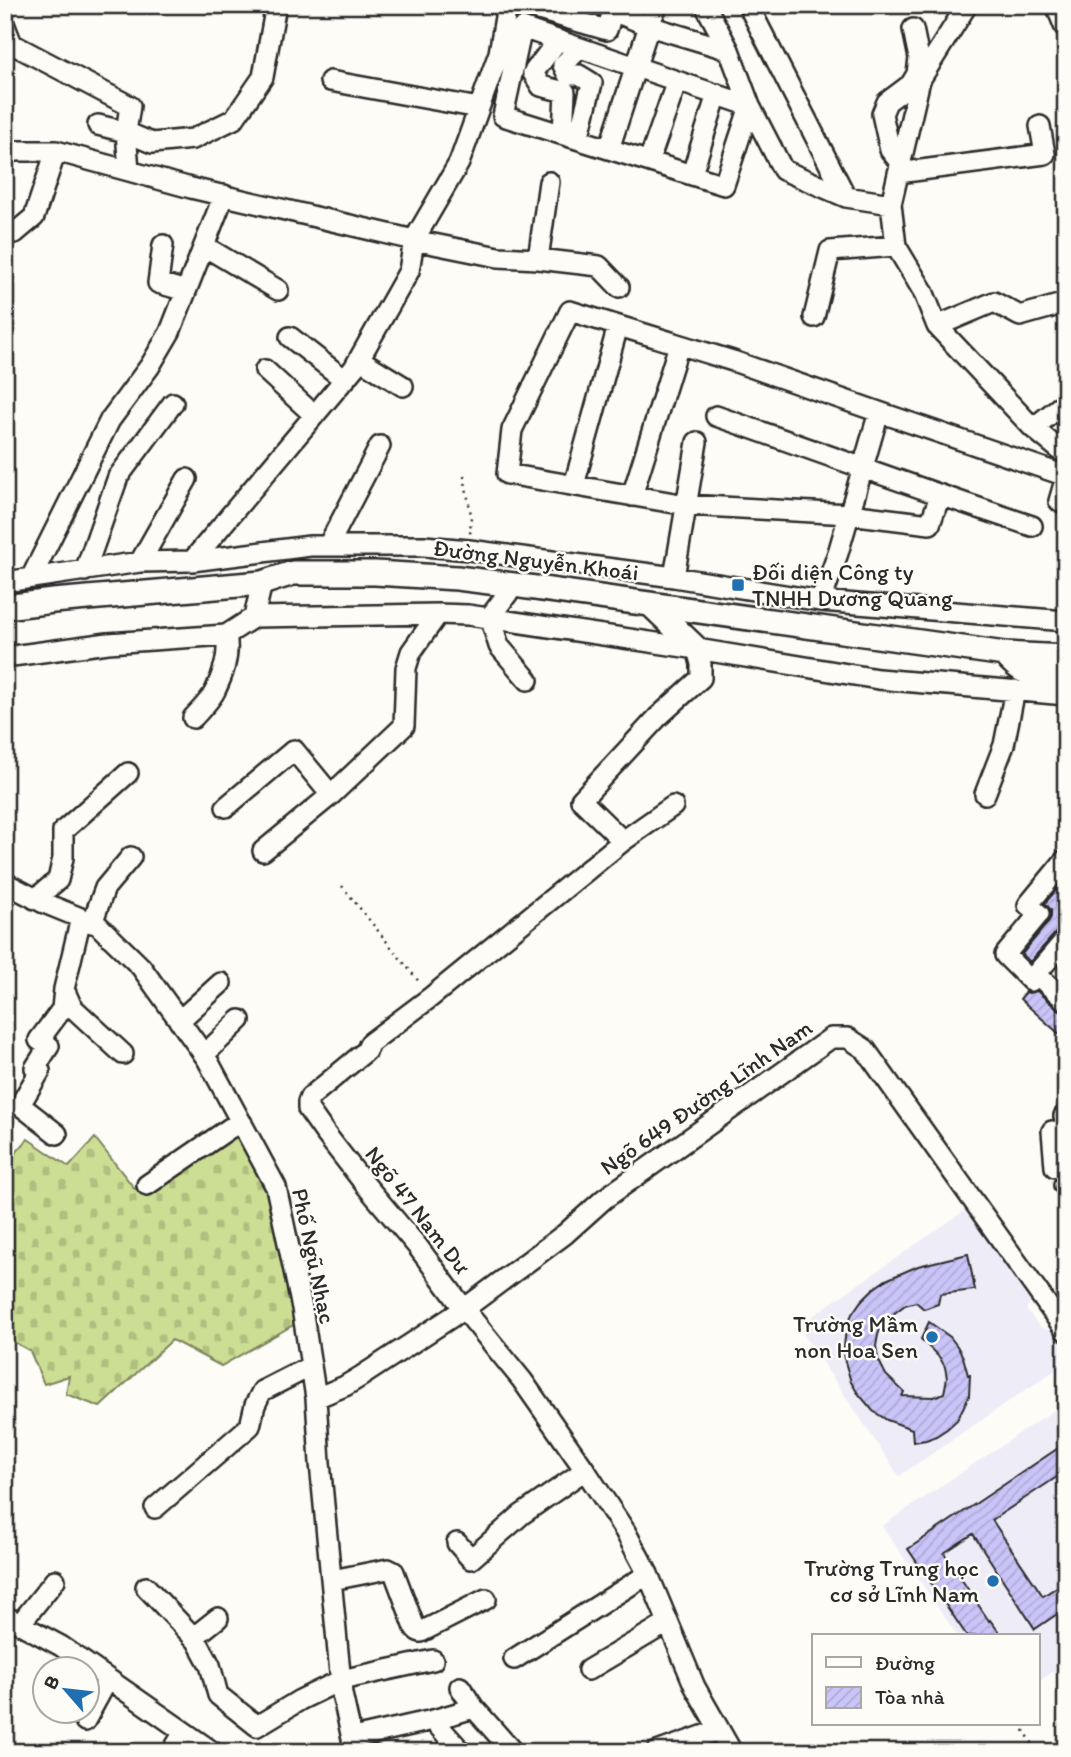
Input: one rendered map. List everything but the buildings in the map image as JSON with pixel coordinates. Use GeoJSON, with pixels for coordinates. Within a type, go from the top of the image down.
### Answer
{"type":"FeatureCollection","features":[{"type":"Feature","properties":{"kind":"main road"},"geometry":{"type":"LineString","coordinates":[[1058,5],[1066,25]]}},
{"type":"Feature","properties":{"kind":"main road","name":"Đường Nguyễn Khoái"},"geometry":{"type":"LineString","coordinates":[[5,607],[262,583],[293,573],[361,573],[514,585],[1004,654],[1066,657]]}},
{"type":"Feature","properties":{"kind":"main road"},"geometry":{"type":"LineString","coordinates":[[650,604],[697,649]]}},
{"type":"Feature","properties":{"kind":"main road"},"geometry":{"type":"LineString","coordinates":[[1004,654],[1013,665],[1026,673],[1066,681]]}},
{"type":"Feature","properties":{"kind":"street"},"geometry":{"type":"LineString","coordinates":[[97,125],[126,132],[152,144],[192,139],[234,119],[263,77],[276,5]]}},
{"type":"Feature","properties":{"kind":"street"},"geometry":{"type":"LineString","coordinates":[[192,561],[345,380],[410,271],[414,240],[459,163],[499,53],[507,5]]}},
{"type":"Feature","properties":{"kind":"street"},"geometry":{"type":"LineString","coordinates":[[609,149],[657,5]]}},
{"type":"Feature","properties":{"kind":"street"},"geometry":{"type":"LineString","coordinates":[[705,5],[729,50],[750,106],[783,170],[846,197],[891,204]]}},
{"type":"Feature","properties":{"kind":"street"},"geometry":{"type":"LineString","coordinates":[[748,5],[846,197]]}},
{"type":"Feature","properties":{"kind":"street"},"geometry":{"type":"LineString","coordinates":[[967,5],[920,80],[891,204],[895,246],[923,291],[937,326],[1033,428],[1066,455]]}},
{"type":"Feature","properties":{"kind":"street"},"geometry":{"type":"LineString","coordinates":[[729,50],[649,26],[613,11],[607,30],[528,6],[503,116],[724,185],[750,106]]}},
{"type":"Feature","properties":{"kind":"street"},"geometry":{"type":"LineString","coordinates":[[5,26],[12,44],[130,106],[126,132],[129,170]]}},
{"type":"Feature","properties":{"kind":"street"},"geometry":{"type":"LineString","coordinates":[[522,27],[750,106]]}},
{"type":"Feature","properties":{"kind":"street"},"geometry":{"type":"LineString","coordinates":[[900,168],[890,150],[882,114],[887,102],[911,83],[917,74],[919,58],[913,29]]}},
{"type":"Feature","properties":{"kind":"street"},"geometry":{"type":"LineString","coordinates":[[558,40],[533,73],[541,86],[565,92],[570,137]]}},
{"type":"Feature","properties":{"kind":"street"},"geometry":{"type":"LineString","coordinates":[[570,137],[592,83],[579,75],[568,75],[563,65],[580,48]]}},
{"type":"Feature","properties":{"kind":"street"},"geometry":{"type":"LineString","coordinates":[[330,81],[479,108]]}},
{"type":"Feature","properties":{"kind":"street"},"geometry":{"type":"LineString","coordinates":[[649,161],[677,81]]}},
{"type":"Feature","properties":{"kind":"street"},"geometry":{"type":"LineString","coordinates":[[692,174],[718,94]]}},
{"type":"Feature","properties":{"kind":"street"},"geometry":{"type":"LineString","coordinates":[[900,168],[1045,154],[1040,126]]}},
{"type":"Feature","properties":{"kind":"street"},"geometry":{"type":"LineString","coordinates":[[5,151],[55,151],[224,195],[498,257],[599,266],[619,287]]}},
{"type":"Feature","properties":{"kind":"street"},"geometry":{"type":"LineString","coordinates":[[15,233],[34,217],[55,151]]}},
{"type":"Feature","properties":{"kind":"street"},"geometry":{"type":"LineString","coordinates":[[538,259],[549,182]]}},
{"type":"Feature","properties":{"kind":"street"},"geometry":{"type":"LineString","coordinates":[[31,578],[110,420],[150,366],[170,332],[224,195]]}},
{"type":"Feature","properties":{"kind":"street"},"geometry":{"type":"LineString","coordinates":[[163,245],[158,283],[186,291]]}},
{"type":"Feature","properties":{"kind":"street"},"geometry":{"type":"LineString","coordinates":[[204,246],[278,290]]}},
{"type":"Feature","properties":{"kind":"street"},"geometry":{"type":"LineString","coordinates":[[814,317],[830,251],[895,246]]}},
{"type":"Feature","properties":{"kind":"street"},"geometry":{"type":"LineString","coordinates":[[937,326],[995,302],[1020,316],[1066,303]]}},
{"type":"Feature","properties":{"kind":"street"},"geometry":{"type":"LineString","coordinates":[[940,496],[930,524],[849,514],[686,505],[507,474],[512,430],[570,311],[733,361],[1066,476],[1059,501],[1066,504]]}},
{"type":"Feature","properties":{"kind":"street"},"geometry":{"type":"LineString","coordinates":[[573,485],[618,326]]}},
{"type":"Feature","properties":{"kind":"street"},"geometry":{"type":"LineString","coordinates":[[290,337],[345,380]]}},
{"type":"Feature","properties":{"kind":"street"},"geometry":{"type":"LineString","coordinates":[[632,496],[679,345]]}},
{"type":"Feature","properties":{"kind":"street"},"geometry":{"type":"LineString","coordinates":[[359,359],[403,386]]}},
{"type":"Feature","properties":{"kind":"street"},"geometry":{"type":"LineString","coordinates":[[265,370],[314,415]]}},
{"type":"Feature","properties":{"kind":"street"},"geometry":{"type":"LineString","coordinates":[[1033,428],[1066,402]]}},
{"type":"Feature","properties":{"kind":"street"},"geometry":{"type":"LineString","coordinates":[[85,571],[118,477],[173,403]]}},
{"type":"Feature","properties":{"kind":"street"},"geometry":{"type":"LineString","coordinates":[[821,601],[838,553],[879,412]]}},
{"type":"Feature","properties":{"kind":"street"},"geometry":{"type":"LineString","coordinates":[[716,416],[1032,526]]}},
{"type":"Feature","properties":{"kind":"street"},"geometry":{"type":"LineString","coordinates":[[674,577],[696,442]]}},
{"type":"Feature","properties":{"kind":"street"},"geometry":{"type":"LineString","coordinates":[[328,546],[380,446]]}},
{"type":"Feature","properties":{"kind":"street"},"geometry":{"type":"LineString","coordinates":[[140,562],[187,479]]}},
{"type":"Feature","properties":{"kind":"street","name":"Đường Nguyễn Khoái"},"geometry":{"type":"LineString","coordinates":[[5,582],[140,562],[192,561],[310,546],[424,546],[674,577],[821,601],[1066,621]]}},
{"type":"Feature","properties":{"kind":"street"},"geometry":{"type":"LineString","coordinates":[[254,617],[262,583]]}},
{"type":"Feature","properties":{"kind":"street"},"geometry":{"type":"LineString","coordinates":[[490,617],[514,585]]}},
{"type":"Feature","properties":{"kind":"street"},"geometry":{"type":"LineString","coordinates":[[264,851],[331,795],[404,726],[406,668],[411,652],[438,614]]}},
{"type":"Feature","properties":{"kind":"street"},"geometry":{"type":"LineString","coordinates":[[5,657],[108,643],[226,635],[254,617],[438,614],[490,617],[878,679],[1066,695]]}},
{"type":"Feature","properties":{"kind":"street"},"geometry":{"type":"LineString","coordinates":[[490,617],[499,646],[528,680]]}},
{"type":"Feature","properties":{"kind":"street"},"geometry":{"type":"LineString","coordinates":[[193,718],[214,693],[224,666],[228,646],[226,635]]}},
{"type":"Feature","properties":{"kind":"street"},"geometry":{"type":"LineString","coordinates":[[623,841],[581,800],[658,718],[701,678],[697,649]]}},
{"type":"Feature","properties":{"kind":"street"},"geometry":{"type":"LineString","coordinates":[[985,794],[1004,745],[1015,690]]}},
{"type":"Feature","properties":{"kind":"street"},"geometry":{"type":"LineString","coordinates":[[226,807],[294,750],[331,795]]}},
{"type":"Feature","properties":{"kind":"street"},"geometry":{"type":"LineString","coordinates":[[36,899],[58,880],[63,858],[63,831],[128,773]]}},
{"type":"Feature","properties":{"kind":"street","name":"Ngõ 47 Nam Dư"},"geometry":{"type":"LineString","coordinates":[[673,806],[623,841],[431,997],[370,1042],[366,1051],[310,1097],[308,1109],[522,1380],[585,1470],[625,1531],[648,1574],[695,1687],[732,1752]]}},
{"type":"Feature","properties":{"kind":"street"},"geometry":{"type":"LineString","coordinates":[[57,1135],[20,1105],[40,1071],[35,1068],[49,1046],[39,1040],[62,1009],[64,989],[87,920],[105,888],[131,857]]}},
{"type":"Feature","properties":{"kind":"street"},"geometry":{"type":"LineString","coordinates":[[1066,859],[1028,905],[1039,914],[1005,955],[1031,981],[1066,939]]}},
{"type":"Feature","properties":{"kind":"street","name":"Phố Ngũ Nhạc"},"geometry":{"type":"LineString","coordinates":[[5,883],[98,925],[141,967],[204,1055],[276,1187],[300,1298],[316,1398],[342,1694],[354,1745]]}},
{"type":"Feature","properties":{"kind":"street"},"geometry":{"type":"LineString","coordinates":[[1036,974],[1066,1001]]}},
{"type":"Feature","properties":{"kind":"street"},"geometry":{"type":"LineString","coordinates":[[179,1021],[221,983]]}},
{"type":"Feature","properties":{"kind":"street"},"geometry":{"type":"LineString","coordinates":[[64,989],[72,1007],[123,1054]]}},
{"type":"Feature","properties":{"kind":"street"},"geometry":{"type":"LineString","coordinates":[[204,1055],[240,1020]]}},
{"type":"Feature","properties":{"kind":"street","name":"Ngõ 649 Đường Lĩnh Nam"},"geometry":{"type":"LineString","coordinates":[[316,1398],[360,1377],[464,1309],[565,1234],[604,1199],[831,1038],[848,1038],[865,1048],[1066,1331]]}},
{"type":"Feature","properties":{"kind":"street"},"geometry":{"type":"LineString","coordinates":[[1065,1179],[1055,1167],[1059,1131],[1066,1116]]}},
{"type":"Feature","properties":{"kind":"street"},"geometry":{"type":"LineString","coordinates":[[147,1185],[230,1128],[242,1123]]}},
{"type":"Feature","properties":{"kind":"street"},"geometry":{"type":"LineString","coordinates":[[155,1508],[250,1426],[262,1391],[311,1366]]}},
{"type":"Feature","properties":{"kind":"street"},"geometry":{"type":"LineString","coordinates":[[457,1543],[471,1559],[521,1515],[585,1470]]}},
{"type":"Feature","properties":{"kind":"street"},"geometry":{"type":"LineString","coordinates":[[332,1580],[388,1569],[394,1572],[415,1628],[421,1632],[486,1599]]}},
{"type":"Feature","properties":{"kind":"street"},"geometry":{"type":"LineString","coordinates":[[514,1659],[648,1574]]}},
{"type":"Feature","properties":{"kind":"street"},"geometry":{"type":"LineString","coordinates":[[55,1580],[13,1620],[61,1646],[213,1752]]}},
{"type":"Feature","properties":{"kind":"street"},"geometry":{"type":"LineString","coordinates":[[146,1587],[194,1637],[210,1665],[218,1695],[257,1726],[300,1700],[341,1680],[433,1660]]}},
{"type":"Feature","properties":{"kind":"street"},"geometry":{"type":"LineString","coordinates":[[194,1637],[218,1618]]}},
{"type":"Feature","properties":{"kind":"street"},"geometry":{"type":"LineString","coordinates":[[588,1670],[667,1622]]}},
{"type":"Feature","properties":{"kind":"street"},"geometry":{"type":"LineString","coordinates":[[102,1690],[108,1679]]}},
{"type":"Feature","properties":{"kind":"street"},"geometry":{"type":"LineString","coordinates":[[460,1687],[474,1708],[513,1752]]}},
{"type":"Feature","properties":{"kind":"street"},"geometry":{"type":"LineString","coordinates":[[354,1745],[474,1708]]}},
{"type":"Feature","properties":{"kind":"street"},"geometry":{"type":"LineString","coordinates":[[433,1720],[462,1752]]}},
{"type":"Feature","properties":{"kind":"street"},"geometry":{"type":"LineString","coordinates":[[657,1752],[719,1730]]}},
{"type":"Feature","properties":{"kind":"street"},"geometry":{"type":"LineString","coordinates":[[172,1752],[184,1732]]}},
{"type":"Feature","properties":{"kind":"path"},"geometry":{"type":"LineString","coordinates":[[464,476],[471,515],[469,550]]}},
{"type":"Feature","properties":{"kind":"path"},"geometry":{"type":"LineString","coordinates":[[342,886],[431,997]]}},
{"type":"Feature","properties":{"kind":"path"},"geometry":{"type":"LineString","coordinates":[[1021,1726],[1038,1752]]}},
{"type":"Feature","properties":{"kind":"path"},"geometry":{"type":"LineString","coordinates":[[1054,1752],[1066,1743]]}},
{"type":"Feature","properties":{"kind":"shaded area","name":"Trường Mầm non Hoa Sen"},"geometry":{"type":"Polygon","coordinates":[[[970,1207],[1032,1299],[1026,1309],[1041,1328],[1055,1331],[1063,1343],[1058,1368],[899,1476],[798,1326],[970,1207]]]}},
{"type":"Feature","properties":{"kind":"shaded area","name":"Trường Trung học cơ sở Lĩnh Nam"},"geometry":{"type":"Polygon","coordinates":[[[1066,1402],[1066,1663],[1040,1681],[1040,1634],[957,1634],[882,1526],[1066,1402]]]}},
{"type":"Feature","properties":{"kind":"green space"},"geometry":{"type":"Polygon","coordinates":[[[230,1119],[267,1184],[295,1324],[221,1366],[172,1340],[100,1407],[66,1394],[69,1376],[44,1384],[30,1351],[5,1337],[5,1165],[28,1139],[69,1167],[95,1138],[135,1189],[230,1119]]]}},
{"type":"Feature","properties":{"kind":"place","name":"Đối diện Công ty TNHH Dương Quang"},"geometry":{"type":"Point","coordinates":[738,585]}},
{"type":"Feature","properties":{"kind":"place","name":"Trường Mầm non Hoa Sen"},"geometry":{"type":"Point","coordinates":[932,1337]}},
{"type":"Feature","properties":{"kind":"place","name":"Trường Trung học cơ sở Lĩnh Nam"},"geometry":{"type":"Point","coordinates":[993,1581]}}]}
